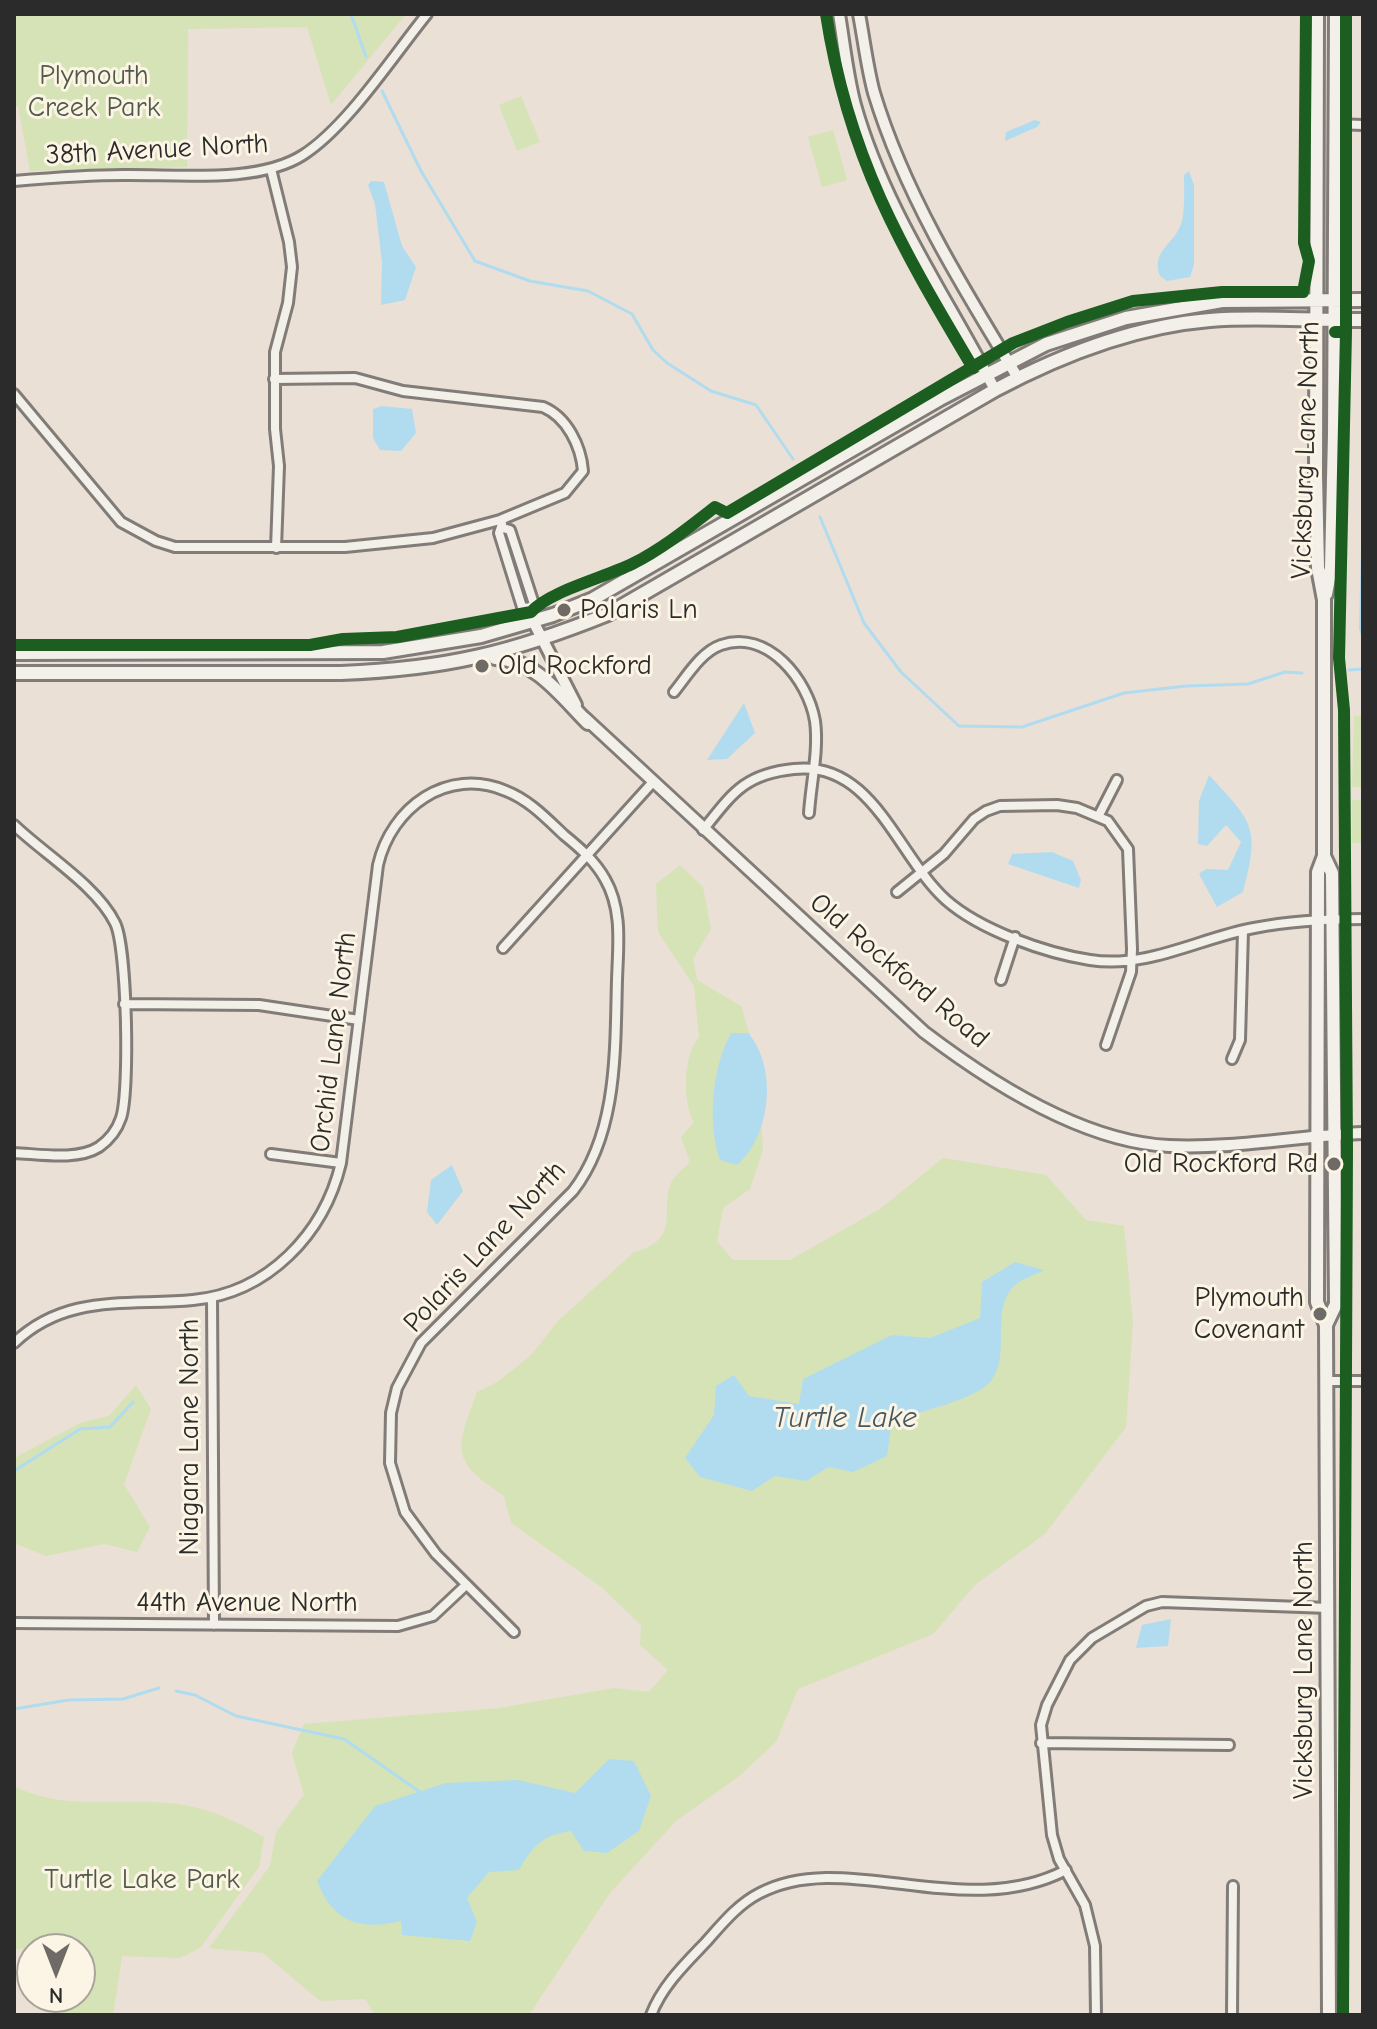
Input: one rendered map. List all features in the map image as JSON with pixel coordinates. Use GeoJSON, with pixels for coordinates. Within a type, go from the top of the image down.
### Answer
{"type":"FeatureCollection","features":[{"type":"Feature","properties":{"kind":"main road","name":"Vicksburg Lane North"},"geometry":{"type":"LineString","coordinates":[[1317,14],[1318,568],[1324,600],[1324,856],[1318,872],[1316,1136],[1317,1302],[1326,1325],[1327,1381],[1329,2015]]}},
{"type":"Feature","properties":{"kind":"main road","name":"Vicksburg Lane North"},"geometry":{"type":"LineString","coordinates":[[1324,600],[1331,568],[1336,14]]}},
{"type":"Feature","properties":{"kind":"main road"},"geometry":{"type":"LineString","coordinates":[[14,653],[383,652],[443,644],[531,614],[593,599],[986,373],[1086,330],[1155,312],[1222,301],[1363,300]]}},
{"type":"Feature","properties":{"kind":"main road"},"geometry":{"type":"LineString","coordinates":[[480,659],[542,640],[620,608],[995,390],[1093,348],[1153,330],[1239,318],[1363,320]]}},
{"type":"Feature","properties":{"kind":"main road"},"geometry":{"type":"LineString","coordinates":[[14,673],[341,673],[394,671],[505,658],[528,667],[588,723]]}},
{"type":"Feature","properties":{"kind":"main road","name":"Vicksburg Lane North"},"geometry":{"type":"LineString","coordinates":[[1324,856],[1332,873],[1336,1304],[1326,1325]]}},
{"type":"Feature","properties":{"kind":"street","name":"38th Avenue North"},"geometry":{"type":"LineString","coordinates":[[14,181],[271,169],[300,157],[330,133],[427,14]]}},
{"type":"Feature","properties":{"kind":"street"},"geometry":{"type":"LineString","coordinates":[[839,14],[848,73],[867,141],[923,263],[995,390]]}},
{"type":"Feature","properties":{"kind":"street"},"geometry":{"type":"LineString","coordinates":[[859,14],[874,93],[915,194],[943,253],[1018,378]]}},
{"type":"Feature","properties":{"kind":"street"},"geometry":{"type":"LineString","coordinates":[[1335,124],[1363,125]]}},
{"type":"Feature","properties":{"kind":"street"},"geometry":{"type":"LineString","coordinates":[[271,169],[292,267],[288,303],[275,352],[279,466],[276,548]]}},
{"type":"Feature","properties":{"kind":"street"},"geometry":{"type":"LineString","coordinates":[[14,394],[121,522],[166,544],[276,548],[415,541],[502,524],[565,493],[583,471],[582,459],[567,428],[553,412],[543,407],[403,391],[355,378],[274,379]]}},
{"type":"Feature","properties":{"kind":"street","name":"Old Rockford Road"},"geometry":{"type":"LineString","coordinates":[[502,524],[499,533],[522,607],[531,614],[588,723],[924,1032],[986,1075],[1082,1127],[1139,1143],[1169,1146],[1363,1133]]}},
{"type":"Feature","properties":{"kind":"street"},"geometry":{"type":"LineString","coordinates":[[674,692],[707,654],[721,645],[746,643],[768,650],[789,669],[809,702],[816,740],[809,813]]}},
{"type":"Feature","properties":{"kind":"street"},"geometry":{"type":"LineString","coordinates":[[703,830],[745,782],[783,770],[811,768],[834,773],[862,792],[921,871],[963,914],[983,926],[1089,960],[1132,961],[1243,931],[1318,920],[1363,919]]}},
{"type":"Feature","properties":{"kind":"street"},"geometry":{"type":"LineString","coordinates":[[1099,815],[1117,780]]}},
{"type":"Feature","properties":{"kind":"street"},"geometry":{"type":"LineString","coordinates":[[503,948],[652,783]]}},
{"type":"Feature","properties":{"kind":"street","name":"Polaris Lane North"},"geometry":{"type":"LineString","coordinates":[[471,784],[504,790],[521,798],[588,855],[599,868],[614,898],[618,931],[615,1053],[596,1148],[573,1191],[421,1343],[407,1364],[391,1413],[390,1463],[405,1512],[419,1535],[514,1632]]}},
{"type":"Feature","properties":{"kind":"street","name":"Orchid Lane North"},"geometry":{"type":"LineString","coordinates":[[14,1343],[37,1325],[77,1306],[122,1300],[212,1297],[260,1278],[300,1245],[328,1203],[341,1163],[378,865],[390,830],[401,815],[432,793],[471,784]]}},
{"type":"Feature","properties":{"kind":"street"},"geometry":{"type":"LineString","coordinates":[[897,892],[944,854],[974,819],[1000,806],[1057,805],[1099,815],[1116,828],[1128,849],[1132,961],[1106,1045]]}},
{"type":"Feature","properties":{"kind":"street"},"geometry":{"type":"LineString","coordinates":[[14,825],[108,910],[121,940],[124,1004],[124,1102],[117,1128],[109,1138],[85,1153],[14,1153]]}},
{"type":"Feature","properties":{"kind":"street"},"geometry":{"type":"LineString","coordinates":[[1232,1059],[1240,1040],[1243,931]]}},
{"type":"Feature","properties":{"kind":"street"},"geometry":{"type":"LineString","coordinates":[[1001,980],[1015,937]]}},
{"type":"Feature","properties":{"kind":"street"},"geometry":{"type":"LineString","coordinates":[[124,1004],[259,1005],[359,1020]]}},
{"type":"Feature","properties":{"kind":"street"},"geometry":{"type":"LineString","coordinates":[[271,1154],[341,1163]]}},
{"type":"Feature","properties":{"kind":"street","name":"Niagara Lane North"},"geometry":{"type":"LineString","coordinates":[[212,1297],[214,1625]]}},
{"type":"Feature","properties":{"kind":"street"},"geometry":{"type":"LineString","coordinates":[[1327,1381],[1363,1381]]}},
{"type":"Feature","properties":{"kind":"street","name":"44th Avenue North"},"geometry":{"type":"LineString","coordinates":[[14,1623],[411,1624],[433,1616],[466,1585]]}},
{"type":"Feature","properties":{"kind":"street"},"geometry":{"type":"LineString","coordinates":[[1096,2015],[1095,1946],[1091,1925],[1052,1835],[1041,1743],[1047,1705],[1070,1660],[1092,1638],[1146,1606],[1192,1601],[1329,1608]]}},
{"type":"Feature","properties":{"kind":"street"},"geometry":{"type":"LineString","coordinates":[[1041,1743],[1229,1745]]}},
{"type":"Feature","properties":{"kind":"street"},"geometry":{"type":"LineString","coordinates":[[651,2015],[673,1977],[731,1914],[772,1887],[811,1878],[958,1892],[1018,1886],[1066,1870]]}},
{"type":"Feature","properties":{"kind":"street"},"geometry":{"type":"LineString","coordinates":[[1232,2015],[1233,1886]]}},
{"type":"Feature","properties":{"kind":"green space","name":"Plymouth Creek Park"},"geometry":{"type":"Polygon","coordinates":[[[14,14],[406,14],[331,105],[307,27],[188,29],[187,167],[30,171],[18,106],[14,106],[14,14]]]}},
{"type":"Feature","properties":{"kind":"green space"},"geometry":{"type":"Polygon","coordinates":[[[521,96],[540,142],[517,151],[499,105],[521,96]]]}},
{"type":"Feature","properties":{"kind":"green space"},"geometry":{"type":"Polygon","coordinates":[[[833,130],[847,180],[822,187],[808,137],[833,130]]]}},
{"type":"Feature","properties":{"kind":"green space"},"geometry":{"type":"Polygon","coordinates":[[[1354,716],[1363,716],[1363,787],[1352,787],[1354,716]]]}},
{"type":"Feature","properties":{"kind":"green space"},"geometry":{"type":"Polygon","coordinates":[[[1352,800],[1363,800],[1363,843],[1352,843],[1352,800]]]}},
{"type":"Feature","properties":{"kind":"green space"},"geometry":{"type":"Polygon","coordinates":[[[680,865],[703,887],[711,929],[693,959],[697,980],[741,1006],[757,1059],[763,1150],[750,1189],[723,1208],[717,1241],[733,1260],[790,1260],[880,1209],[943,1158],[1046,1175],[1086,1220],[1124,1226],[1133,1323],[1126,1427],[1045,1534],[976,1584],[933,1634],[798,1689],[776,1742],[737,1778],[676,1821],[610,1893],[529,2015],[375,2015],[365,1999],[320,2001],[263,1953],[209,1948],[270,1866],[276,1832],[304,1795],[292,1753],[304,1724],[499,1708],[614,1688],[649,1692],[668,1670],[640,1645],[641,1625],[600,1586],[511,1523],[504,1496],[466,1462],[462,1441],[477,1392],[499,1381],[532,1354],[557,1322],[634,1252],[659,1239],[664,1231],[668,1191],[678,1173],[690,1162],[681,1137],[694,1122],[687,1103],[686,1079],[690,1055],[699,1037],[694,986],[658,932],[656,884],[680,865]]]}},
{"type":"Feature","properties":{"kind":"green space"},"geometry":{"type":"Polygon","coordinates":[[[136,1385],[151,1409],[124,1484],[150,1527],[137,1552],[104,1544],[46,1556],[14,1543],[14,1458],[80,1423],[109,1416],[136,1385]]]}},
{"type":"Feature","properties":{"kind":"green space","name":"Turtle Lake Park"},"geometry":{"type":"Polygon","coordinates":[[[14,1786],[53,1799],[190,1806],[212,1812],[264,1837],[259,1867],[200,1948],[180,1958],[122,1956],[113,2015],[60,2015],[96,2013],[96,1933],[16,1933],[14,1949],[14,1786]]]}},
{"type":"Feature","properties":{"kind":"water"},"geometry":{"type":"Polygon","coordinates":[[[1035,120],[1041,122],[1037,127],[1005,141],[1006,132],[1035,120]]]}},
{"type":"Feature","properties":{"kind":"water"},"geometry":{"type":"Polygon","coordinates":[[[1189,171],[1194,185],[1194,265],[1190,277],[1167,281],[1160,276],[1158,260],[1182,221],[1184,175],[1189,171]]]}},
{"type":"Feature","properties":{"kind":"water"},"geometry":{"type":"Polygon","coordinates":[[[371,181],[384,182],[402,246],[416,267],[405,300],[381,305],[382,262],[375,204],[368,185],[371,181]]]}},
{"type":"Feature","properties":{"kind":"water"},"geometry":{"type":"Polygon","coordinates":[[[382,406],[412,409],[416,433],[401,451],[380,450],[373,438],[373,409],[382,406]]]}},
{"type":"Feature","properties":{"kind":"water"},"geometry":{"type":"Polygon","coordinates":[[[1363,467],[1363,641],[1359,629],[1363,467]]]}},
{"type":"Feature","properties":{"kind":"water"},"geometry":{"type":"Polygon","coordinates":[[[744,703],[755,733],[727,759],[707,760],[744,703]]]}},
{"type":"Feature","properties":{"kind":"water"},"geometry":{"type":"Polygon","coordinates":[[[1209,775],[1243,815],[1251,838],[1243,892],[1217,907],[1199,874],[1206,869],[1228,870],[1241,842],[1226,825],[1207,846],[1198,844],[1199,801],[1209,775]]]}},
{"type":"Feature","properties":{"kind":"water"},"geometry":{"type":"Polygon","coordinates":[[[1052,852],[1073,861],[1081,880],[1079,888],[1008,864],[1012,854],[1052,852]]]}},
{"type":"Feature","properties":{"kind":"water"},"geometry":{"type":"Polygon","coordinates":[[[731,1033],[748,1033],[758,1047],[767,1082],[763,1119],[757,1137],[737,1165],[720,1160],[713,1113],[719,1062],[731,1033]]]}},
{"type":"Feature","properties":{"kind":"water"},"geometry":{"type":"Polygon","coordinates":[[[452,1165],[463,1191],[437,1225],[427,1212],[431,1180],[452,1165]]]}},
{"type":"Feature","properties":{"kind":"water","name":"Turtle Lake"},"geometry":{"type":"Polygon","coordinates":[[[1015,1262],[1044,1270],[1018,1283],[1006,1298],[1002,1310],[1000,1360],[990,1382],[959,1400],[892,1420],[887,1456],[853,1472],[829,1467],[806,1481],[775,1476],[752,1491],[700,1477],[685,1458],[714,1415],[716,1386],[734,1375],[749,1396],[799,1404],[803,1379],[892,1335],[930,1338],[980,1318],[982,1282],[1015,1262]]]}},
{"type":"Feature","properties":{"kind":"water"},"geometry":{"type":"Polygon","coordinates":[[[1171,1619],[1168,1646],[1136,1648],[1142,1625],[1171,1619]]]}},
{"type":"Feature","properties":{"kind":"water"},"geometry":{"type":"Polygon","coordinates":[[[609,1759],[634,1761],[651,1796],[639,1831],[607,1853],[584,1851],[571,1831],[553,1835],[529,1854],[519,1870],[489,1872],[467,1898],[477,1922],[470,1941],[402,1935],[401,1921],[360,1924],[340,1914],[323,1895],[317,1881],[375,1806],[446,1783],[518,1780],[575,1793],[609,1759]]]}},
{"type":"Feature","properties":{"kind":"waterway"},"geometry":{"type":"LineString","coordinates":[[351,14],[366,57]]}},
{"type":"Feature","properties":{"kind":"waterway"},"geometry":{"type":"LineString","coordinates":[[382,91],[421,171],[475,261],[530,281],[588,291],[632,314],[653,350],[667,363],[711,391],[756,405],[793,459]]}},
{"type":"Feature","properties":{"kind":"waterway"},"geometry":{"type":"LineString","coordinates":[[820,517],[864,623],[901,672],[959,726],[1022,727],[1124,693],[1186,686],[1248,684],[1285,672],[1302,673]]}},
{"type":"Feature","properties":{"kind":"waterway"},"geometry":{"type":"LineString","coordinates":[[1349,670],[1363,669]]}},
{"type":"Feature","properties":{"kind":"waterway"},"geometry":{"type":"LineString","coordinates":[[14,1471],[80,1429],[110,1427],[133,1402]]}},
{"type":"Feature","properties":{"kind":"waterway"},"geometry":{"type":"LineString","coordinates":[[14,1709],[69,1700],[123,1699],[159,1688]]}},
{"type":"Feature","properties":{"kind":"waterway"},"geometry":{"type":"LineString","coordinates":[[176,1691],[195,1695],[236,1716],[344,1739],[420,1792]]}},
{"type":"Feature","properties":{"kind":"cycle path"},"geometry":{"type":"LineString","coordinates":[[826,14],[848,113],[863,157],[901,241],[973,368]]}},
{"type":"Feature","properties":{"kind":"cycle path"},"geometry":{"type":"LineString","coordinates":[[14,645],[310,645],[343,639],[397,637],[531,612],[564,591],[643,558],[715,507],[727,513],[1013,343],[1133,301],[1222,292],[1303,292],[1309,261],[1304,243],[1306,14]]}},
{"type":"Feature","properties":{"kind":"cycle path"},"geometry":{"type":"LineString","coordinates":[[1346,14],[1346,332]]}},
{"type":"Feature","properties":{"kind":"cycle path"},"geometry":{"type":"LineString","coordinates":[[1335,332],[1346,332],[1339,658],[1344,710],[1347,1149],[1343,2015]]}},
{"type":"Feature","properties":{"kind":"place","name":"Polaris Ln"},"geometry":{"type":"Point","coordinates":[564,610]}},
{"type":"Feature","properties":{"kind":"place","name":"Old Rockford"},"geometry":{"type":"Point","coordinates":[482,666]}},
{"type":"Feature","properties":{"kind":"place","name":"Old Rockford Rd"},"geometry":{"type":"Point","coordinates":[1334,1164]}},
{"type":"Feature","properties":{"kind":"place","name":"Plymouth Covenant"},"geometry":{"type":"Point","coordinates":[1320,1314]}}]}
